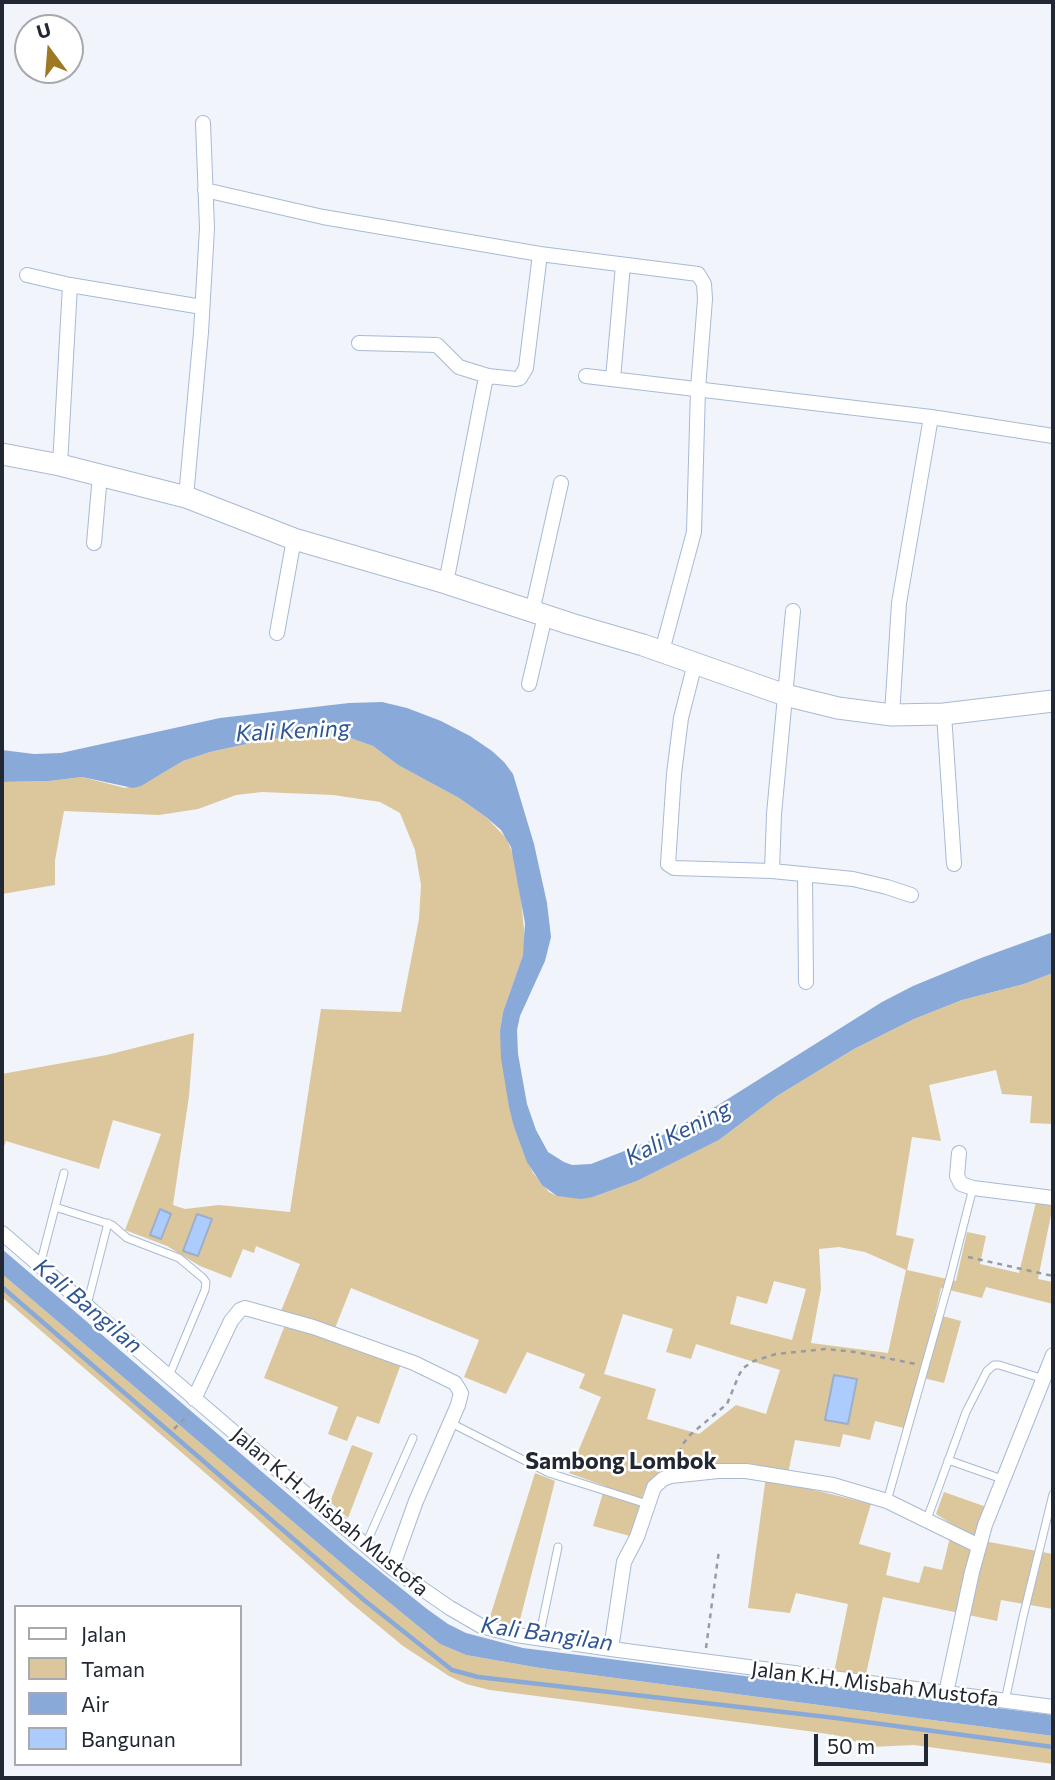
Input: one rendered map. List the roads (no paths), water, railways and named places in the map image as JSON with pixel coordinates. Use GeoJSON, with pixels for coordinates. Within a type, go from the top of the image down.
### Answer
{"type":"FeatureCollection","features":[{"type":"Feature","properties":{"kind":"main road"},"geometry":{"type":"LineString","coordinates":[[2,454],[61,465],[186,497],[294,539],[446,583],[662,651],[785,695],[838,708],[892,715],[944,714],[1053,701]]}},
{"type":"Feature","properties":{"kind":"street"},"geometry":{"type":"LineString","coordinates":[[186,497],[207,228],[203,123]]}},
{"type":"Feature","properties":{"kind":"street"},"geometry":{"type":"LineString","coordinates":[[205,190],[323,218],[540,254],[698,274],[701,277],[705,299],[698,389],[694,532],[662,651]]}},
{"type":"Feature","properties":{"kind":"street"},"geometry":{"type":"LineString","coordinates":[[359,343],[437,345],[459,368],[488,376],[516,379],[524,373],[540,254]]}},
{"type":"Feature","properties":{"kind":"street"},"geometry":{"type":"LineString","coordinates":[[613,379],[623,265]]}},
{"type":"Feature","properties":{"kind":"street"},"geometry":{"type":"LineString","coordinates":[[27,275],[70,285],[202,307]]}},
{"type":"Feature","properties":{"kind":"street"},"geometry":{"type":"LineString","coordinates":[[61,465],[70,285]]}},
{"type":"Feature","properties":{"kind":"street"},"geometry":{"type":"LineString","coordinates":[[446,583],[488,376]]}},
{"type":"Feature","properties":{"kind":"street"},"geometry":{"type":"LineString","coordinates":[[586,376],[931,417],[1053,436]]}},
{"type":"Feature","properties":{"kind":"street"},"geometry":{"type":"LineString","coordinates":[[892,715],[899,603],[931,417]]}},
{"type":"Feature","properties":{"kind":"street"},"geometry":{"type":"LineString","coordinates":[[94,543],[100,475]]}},
{"type":"Feature","properties":{"kind":"street"},"geometry":{"type":"LineString","coordinates":[[529,684],[561,483]]}},
{"type":"Feature","properties":{"kind":"street"},"geometry":{"type":"LineString","coordinates":[[277,633],[294,539]]}},
{"type":"Feature","properties":{"kind":"street"},"geometry":{"type":"LineString","coordinates":[[772,871],[774,814],[793,611]]}},
{"type":"Feature","properties":{"kind":"street"},"geometry":{"type":"LineString","coordinates":[[695,663],[681,718],[668,864],[674,868],[772,871],[853,879],[911,895]]}},
{"type":"Feature","properties":{"kind":"street"},"geometry":{"type":"LineString","coordinates":[[944,714],[954,864]]}},
{"type":"Feature","properties":{"kind":"street"},"geometry":{"type":"LineString","coordinates":[[805,875],[806,982]]}},
{"type":"Feature","properties":{"kind":"street"},"geometry":{"type":"LineString","coordinates":[[959,1153],[958,1180],[961,1184],[973,1188],[1053,1198]]}},
{"type":"Feature","properties":{"kind":"street","name":"Jalan K.H. Misbah Mustofa"},"geometry":{"type":"LineString","coordinates":[[2,1233],[169,1377],[195,1403],[392,1568],[467,1619],[497,1631],[539,1639],[1053,1707]]}},
{"type":"Feature","properties":{"kind":"street"},"geometry":{"type":"LineString","coordinates":[[195,1403],[231,1321],[240,1310],[252,1308],[414,1363],[455,1383],[461,1392],[461,1398],[420,1491],[392,1568]]}},
{"type":"Feature","properties":{"kind":"street"},"geometry":{"type":"LineString","coordinates":[[946,1693],[979,1546],[1002,1479],[1046,1385],[1053,1355]]}},
{"type":"Feature","properties":{"kind":"street"},"geometry":{"type":"LineString","coordinates":[[611,1649],[622,1571],[654,1487],[671,1476],[726,1471],[759,1473],[833,1485],[887,1502],[979,1546]]}},
{"type":"Feature","properties":{"kind":"lane"},"geometry":{"type":"LineString","coordinates":[[40,1265],[64,1173]]}},
{"type":"Feature","properties":{"kind":"lane"},"geometry":{"type":"LineString","coordinates":[[887,1502],[973,1188]]}},
{"type":"Feature","properties":{"kind":"lane"},"geometry":{"type":"LineString","coordinates":[[55,1208],[108,1223],[127,1238],[179,1258],[206,1282],[169,1377]]}},
{"type":"Feature","properties":{"kind":"lane"},"geometry":{"type":"LineString","coordinates":[[87,1306],[108,1223]]}},
{"type":"Feature","properties":{"kind":"lane"},"geometry":{"type":"LineString","coordinates":[[927,1519],[971,1400],[990,1367],[999,1364],[1046,1385]]}},
{"type":"Feature","properties":{"kind":"lane"},"geometry":{"type":"LineString","coordinates":[[451,1423],[549,1473],[647,1504]]}},
{"type":"Feature","properties":{"kind":"lane"},"geometry":{"type":"LineString","coordinates":[[365,1545],[413,1437]]}},
{"type":"Feature","properties":{"kind":"lane"},"geometry":{"type":"LineString","coordinates":[[948,1460],[1002,1479]]}},
{"type":"Feature","properties":{"kind":"lane"},"geometry":{"type":"LineString","coordinates":[[1005,1701],[1053,1494]]}},
{"type":"Feature","properties":{"kind":"lane"},"geometry":{"type":"LineString","coordinates":[[539,1639],[558,1547]]}},
{"type":"Feature","properties":{"kind":"water","name":"Kali Kening"},"geometry":{"type":"Polygon","coordinates":[[[382,702],[441,721],[470,736],[492,751],[513,774],[534,844],[547,903],[551,937],[545,961],[520,1016],[517,1030],[518,1054],[527,1104],[536,1130],[548,1152],[564,1162],[572,1165],[591,1164],[655,1139],[715,1107],[882,1002],[981,958],[1053,932],[1053,973],[1024,984],[962,1000],[914,1019],[854,1049],[777,1096],[719,1140],[637,1181],[593,1197],[581,1199],[557,1196],[542,1185],[527,1162],[509,1107],[501,1058],[500,1030],[503,1012],[523,955],[525,923],[511,847],[501,830],[486,817],[459,798],[398,765],[373,746],[339,734],[313,734],[265,740],[210,752],[183,761],[133,788],[82,777],[2,782],[2,750],[34,754],[61,753],[220,718],[349,703],[382,702]]]}},
{"type":"Feature","properties":{"kind":"water"},"geometry":{"type":"Polygon","coordinates":[[[2,1249],[352,1549],[427,1609],[466,1633],[523,1648],[1053,1715],[1053,1736],[540,1668],[466,1655],[440,1644],[2,1274],[2,1249]]]}},
{"type":"Feature","properties":{"kind":"waterway"},"geometry":{"type":"LineString","coordinates":[[2,1287],[364,1600],[452,1670],[478,1677],[836,1718],[1053,1747]]}},
{"type":"Feature","properties":{"kind":"district","name":"Sambong Lombok"},"geometry":{"type":"Point","coordinates":[621,1461]}},
{"type":"Feature","properties":{"kind":"water label","name":"Kali Bangilan"},"geometry":{"type":"Point","coordinates":[88,1306]}},
{"type":"Feature","properties":{"kind":"water label","name":"Kali Bangilan"},"geometry":{"type":"Point","coordinates":[547,1634]}}]}
